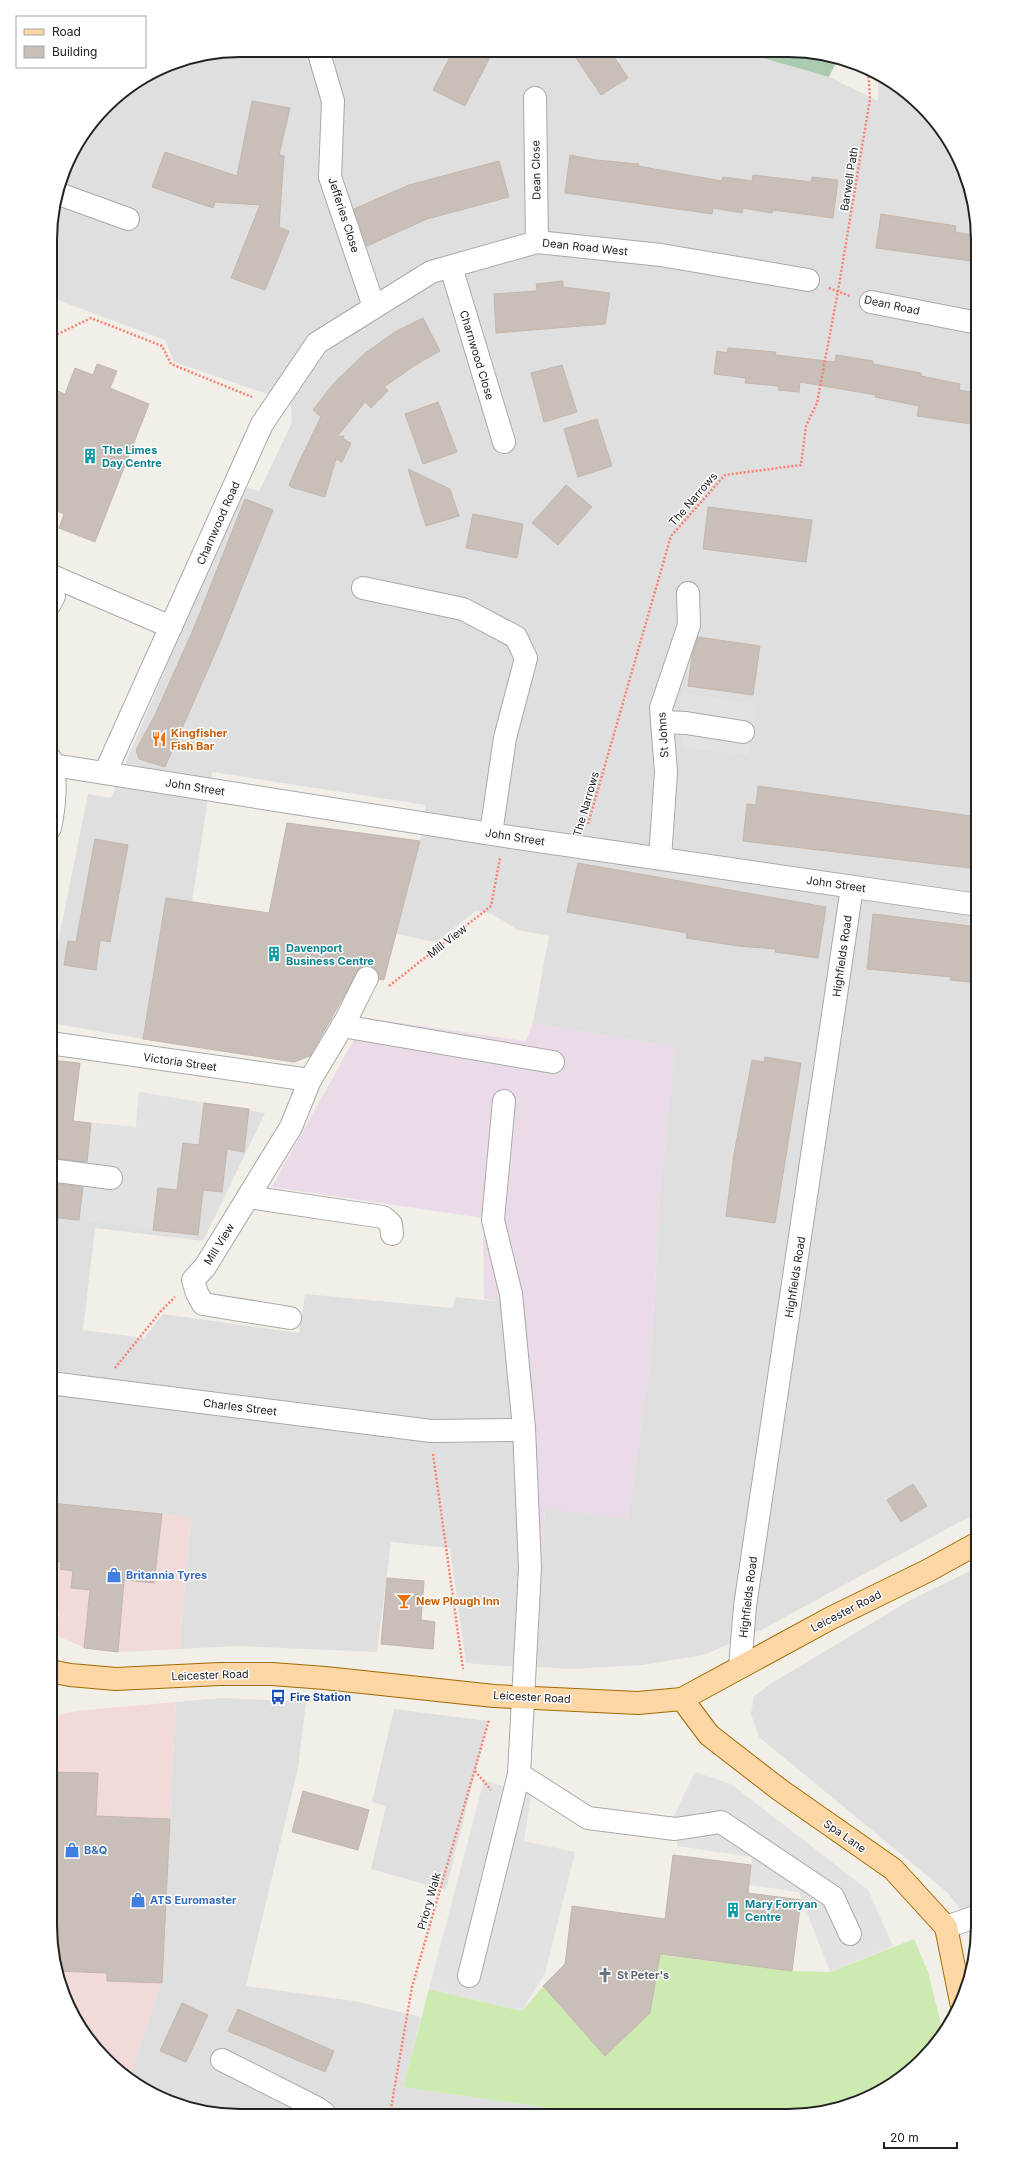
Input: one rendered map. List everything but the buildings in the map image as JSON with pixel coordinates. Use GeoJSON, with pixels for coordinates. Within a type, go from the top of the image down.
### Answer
{"type":"FeatureCollection","features":[{"type":"Feature","properties":{"kind":"main road","name":"Leicester Road"},"geometry":{"type":"LineString","coordinates":[[57,1672],[116,1679],[220,1674],[272,1674],[494,1696],[638,1703],[682,1699],[831,1618],[929,1570],[971,1547]]}},
{"type":"Feature","properties":{"kind":"main road","name":"Spa Lane"},"geometry":{"type":"LineString","coordinates":[[682,1699],[709,1735],[780,1790],[893,1870],[946,1927]]}},
{"type":"Feature","properties":{"kind":"main road"},"geometry":{"type":"LineString","coordinates":[[946,1927],[959,1991]]}},
{"type":"Feature","properties":{"kind":"street","name":"Jefferies Close"},"geometry":{"type":"LineString","coordinates":[[320,57],[333,101],[330,177],[374,307]]}},
{"type":"Feature","properties":{"kind":"street","name":"Dean Close"},"geometry":{"type":"LineString","coordinates":[[535,98],[537,242]]}},
{"type":"Feature","properties":{"kind":"street"},"geometry":{"type":"LineString","coordinates":[[62,195],[128,219]]}},
{"type":"Feature","properties":{"kind":"street","name":"Dean Road West"},"geometry":{"type":"LineString","coordinates":[[374,307],[431,272],[537,242],[661,255],[808,280]]}},
{"type":"Feature","properties":{"kind":"street","name":"Charnwood Close"},"geometry":{"type":"LineString","coordinates":[[450,267],[504,442]]}},
{"type":"Feature","properties":{"kind":"street","name":"Dean Road"},"geometry":{"type":"LineString","coordinates":[[871,302],[971,322]]}},
{"type":"Feature","properties":{"kind":"street","name":"Charnwood Road"},"geometry":{"type":"LineString","coordinates":[[106,773],[262,424],[316,342],[374,307]]}},
{"type":"Feature","properties":{"kind":"street"},"geometry":{"type":"LineString","coordinates":[[57,578],[171,627]]}},
{"type":"Feature","properties":{"kind":"street"},"geometry":{"type":"LineString","coordinates":[[363,588],[463,609],[516,637],[526,658],[505,738],[498,835]]}},
{"type":"Feature","properties":{"kind":"street","name":"St Johns"},"geometry":{"type":"LineString","coordinates":[[660,858],[666,772],[661,708],[689,625],[688,592]]}},
{"type":"Feature","properties":{"kind":"street"},"geometry":{"type":"LineString","coordinates":[[662,722],[686,723],[743,732]]}},
{"type":"Feature","properties":{"kind":"street","name":"John Street"},"geometry":{"type":"LineString","coordinates":[[57,762],[106,773],[498,835],[971,904]]}},
{"type":"Feature","properties":{"kind":"street","name":"Highfields Road"},"geometry":{"type":"LineString","coordinates":[[740,1667],[745,1606],[852,887]]}},
{"type":"Feature","properties":{"kind":"street","name":"Mill View"},"geometry":{"type":"LineString","coordinates":[[192,1280],[205,1267],[291,1126],[310,1080],[342,1026],[367,978]]}},
{"type":"Feature","properties":{"kind":"street"},"geometry":{"type":"LineString","coordinates":[[342,1026],[553,1062]]}},
{"type":"Feature","properties":{"kind":"street","name":"Victoria Street"},"geometry":{"type":"LineString","coordinates":[[57,1044],[310,1080]]}},
{"type":"Feature","properties":{"kind":"street"},"geometry":{"type":"LineString","coordinates":[[469,1976],[519,1774],[530,1568],[524,1428],[511,1294],[493,1220],[504,1101]]}},
{"type":"Feature","properties":{"kind":"street"},"geometry":{"type":"LineString","coordinates":[[57,1171],[111,1178]]}},
{"type":"Feature","properties":{"kind":"street"},"geometry":{"type":"LineString","coordinates":[[248,1197],[383,1218],[391,1224],[392,1234]]}},
{"type":"Feature","properties":{"kind":"street"},"geometry":{"type":"LineString","coordinates":[[192,1280],[197,1294],[204,1304],[290,1318]]}},
{"type":"Feature","properties":{"kind":"street","name":"Charles Street"},"geometry":{"type":"LineString","coordinates":[[57,1384],[430,1431],[511,1430]]}},
{"type":"Feature","properties":{"kind":"street"},"geometry":{"type":"LineString","coordinates":[[519,1774],[588,1818],[675,1829],[721,1822],[833,1897],[850,1934]]}},
{"type":"Feature","properties":{"kind":"street"},"geometry":{"type":"LineString","coordinates":[[946,1927],[971,1918]]}},
{"type":"Feature","properties":{"kind":"street"},"geometry":{"type":"LineString","coordinates":[[222,2060],[318,2109]]}},
{"type":"Feature","properties":{"kind":"path","name":"Barwell Path"},"geometry":{"type":"LineString","coordinates":[[838,291],[870,99],[869,76]]}},
{"type":"Feature","properties":{"kind":"path","name":"Dean Road"},"geometry":{"type":"LineString","coordinates":[[808,280],[871,302]]}},
{"type":"Feature","properties":{"kind":"path","name":"The Narrows"},"geometry":{"type":"LineString","coordinates":[[582,848],[671,536],[725,475],[801,465],[806,426],[817,403],[838,291]]}},
{"type":"Feature","properties":{"kind":"path"},"geometry":{"type":"LineString","coordinates":[[57,335],[91,318],[162,346],[171,364],[274,406]]}},
{"type":"Feature","properties":{"kind":"path","name":"Mill View"},"geometry":{"type":"LineString","coordinates":[[388,987],[491,906],[498,835]]}},
{"type":"Feature","properties":{"kind":"path"},"geometry":{"type":"LineString","coordinates":[[99,1389],[161,1311],[192,1280]]}},
{"type":"Feature","properties":{"kind":"path"},"geometry":{"type":"LineString","coordinates":[[430,1431],[466,1693]]}},
{"type":"Feature","properties":{"kind":"path","name":"Priory Walk"},"geometry":{"type":"LineString","coordinates":[[391,2109],[412,1987],[488,1726],[494,1696]]}},
{"type":"Feature","properties":{"kind":"shaded area"},"geometry":{"type":"Polygon","coordinates":[[[228,57],[760,57],[829,77],[878,101],[878,80],[880,81],[909,102],[926,119],[947,148],[965,192],[971,228],[971,1516],[763,1629],[704,1655],[642,1665],[572,1669],[537,1667],[545,1507],[628,1518],[651,1352],[661,1180],[675,1047],[533,1023],[549,936],[518,930],[492,914],[476,911],[436,942],[396,934],[420,841],[426,805],[212,772],[192,902],[166,898],[143,1039],[57,1024],[57,947],[88,794],[111,798],[242,487],[259,491],[292,423],[291,402],[174,362],[165,340],[57,300],[57,228],[63,192],[71,170],[81,148],[102,119],[119,102],[148,81],[192,63],[228,57]]]}},
{"type":"Feature","properties":{"kind":"shaded area"},"geometry":{"type":"Polygon","coordinates":[[[682,692],[755,704],[749,755],[682,748],[687,711],[679,709],[682,692]]]}},
{"type":"Feature","properties":{"kind":"shaded area"},"geometry":{"type":"Polygon","coordinates":[[[366,1018],[526,1041],[533,1023],[675,1047],[661,1180],[651,1352],[628,1519],[545,1508],[537,1667],[516,1667],[524,1573],[504,1302],[484,1299],[483,1218],[272,1187],[366,1018]]]}},
{"type":"Feature","properties":{"kind":"shaded area"},"geometry":{"type":"Polygon","coordinates":[[[139,1092],[265,1113],[203,1241],[95,1228],[83,1330],[144,1338],[163,1314],[299,1333],[305,1294],[453,1308],[455,1297],[504,1302],[523,1510],[516,1667],[466,1663],[450,1548],[391,1542],[377,1652],[237,1646],[179,1649],[191,1517],[57,1504],[57,1120],[136,1127],[139,1092]]]}},
{"type":"Feature","properties":{"kind":"shaded area"},"geometry":{"type":"Polygon","coordinates":[[[139,1092],[204,1103],[199,1145],[183,1143],[177,1190],[158,1188],[153,1230],[79,1220],[91,1123],[136,1127],[139,1092]]]}},
{"type":"Feature","properties":{"kind":"shaded area"},"geometry":{"type":"Polygon","coordinates":[[[57,1504],[191,1517],[179,1649],[118,1652],[84,1648],[57,1635],[59,1612],[57,1612],[57,1504]]]}},
{"type":"Feature","properties":{"kind":"shaded area"},"geometry":{"type":"Polygon","coordinates":[[[971,1570],[971,1938],[965,1916],[947,1892],[759,1737],[751,1714],[754,1696],[772,1683],[907,1602],[971,1570]]]}},
{"type":"Feature","properties":{"kind":"shaded area"},"geometry":{"type":"Polygon","coordinates":[[[222,1698],[306,1702],[298,1768],[246,1986],[354,2001],[421,2017],[403,2087],[555,2109],[228,2109],[192,2103],[170,2095],[148,2085],[131,2073],[161,1982],[176,1702],[222,1698]]]}},
{"type":"Feature","properties":{"kind":"shaded area"},"geometry":{"type":"Polygon","coordinates":[[[176,1702],[161,1982],[131,2073],[119,2064],[102,2047],[81,2018],[63,1974],[57,1938],[57,1715],[76,1711],[176,1702]]]}},
{"type":"Feature","properties":{"kind":"shaded area"},"geometry":{"type":"Polygon","coordinates":[[[394,1709],[488,1721],[446,1890],[371,1869],[386,1806],[372,1802],[394,1709]]]}},
{"type":"Feature","properties":{"kind":"shaded area"},"geometry":{"type":"Polygon","coordinates":[[[695,1772],[731,1784],[868,1890],[893,1946],[830,1972],[799,1892],[749,1885],[752,1857],[677,1846],[674,1816],[695,1772]]]}},
{"type":"Feature","properties":{"kind":"shaded area"},"geometry":{"type":"Polygon","coordinates":[[[484,1780],[531,1795],[524,1841],[575,1852],[545,1973],[522,2011],[429,1989],[484,1780]]]}},
{"type":"Feature","properties":{"kind":"green space"},"geometry":{"type":"Polygon","coordinates":[[[760,57],[800,57],[836,63],[829,77],[760,57]]]}},
{"type":"Feature","properties":{"kind":"green space"},"geometry":{"type":"Polygon","coordinates":[[[914,1939],[928,1972],[941,2026],[926,2047],[909,2064],[890,2078],[880,2085],[836,2103],[800,2109],[555,2109],[403,2087],[429,1989],[522,2011],[543,1986],[605,2056],[650,2013],[660,1955],[792,1971],[830,1972],[914,1939]]]}},
{"type":"Feature","properties":{"kind":"place","name":"The Limes Day Centre"},"geometry":{"type":"Point","coordinates":[90,456]}},
{"type":"Feature","properties":{"kind":"place","name":"Kingfisher Fish Bar"},"geometry":{"type":"Point","coordinates":[159,739]}},
{"type":"Feature","properties":{"kind":"place","name":"Davenport Business Centre"},"geometry":{"type":"Point","coordinates":[274,954]}},
{"type":"Feature","properties":{"kind":"place","name":"Britannia Tyres"},"geometry":{"type":"Point","coordinates":[114,1575]}},
{"type":"Feature","properties":{"kind":"place","name":"New Plough Inn"},"geometry":{"type":"Point","coordinates":[404,1601]}},
{"type":"Feature","properties":{"kind":"place","name":"Fire Station"},"geometry":{"type":"Point","coordinates":[278,1697]}},
{"type":"Feature","properties":{"kind":"place","name":"B&Q"},"geometry":{"type":"Point","coordinates":[72,1850]}},
{"type":"Feature","properties":{"kind":"place","name":"ATS Euromaster"},"geometry":{"type":"Point","coordinates":[138,1900]}},
{"type":"Feature","properties":{"kind":"place","name":"Mary Forryan Centre"},"geometry":{"type":"Point","coordinates":[733,1910]}},
{"type":"Feature","properties":{"kind":"place","name":"St Peter's"},"geometry":{"type":"Point","coordinates":[605,1975]}}]}
